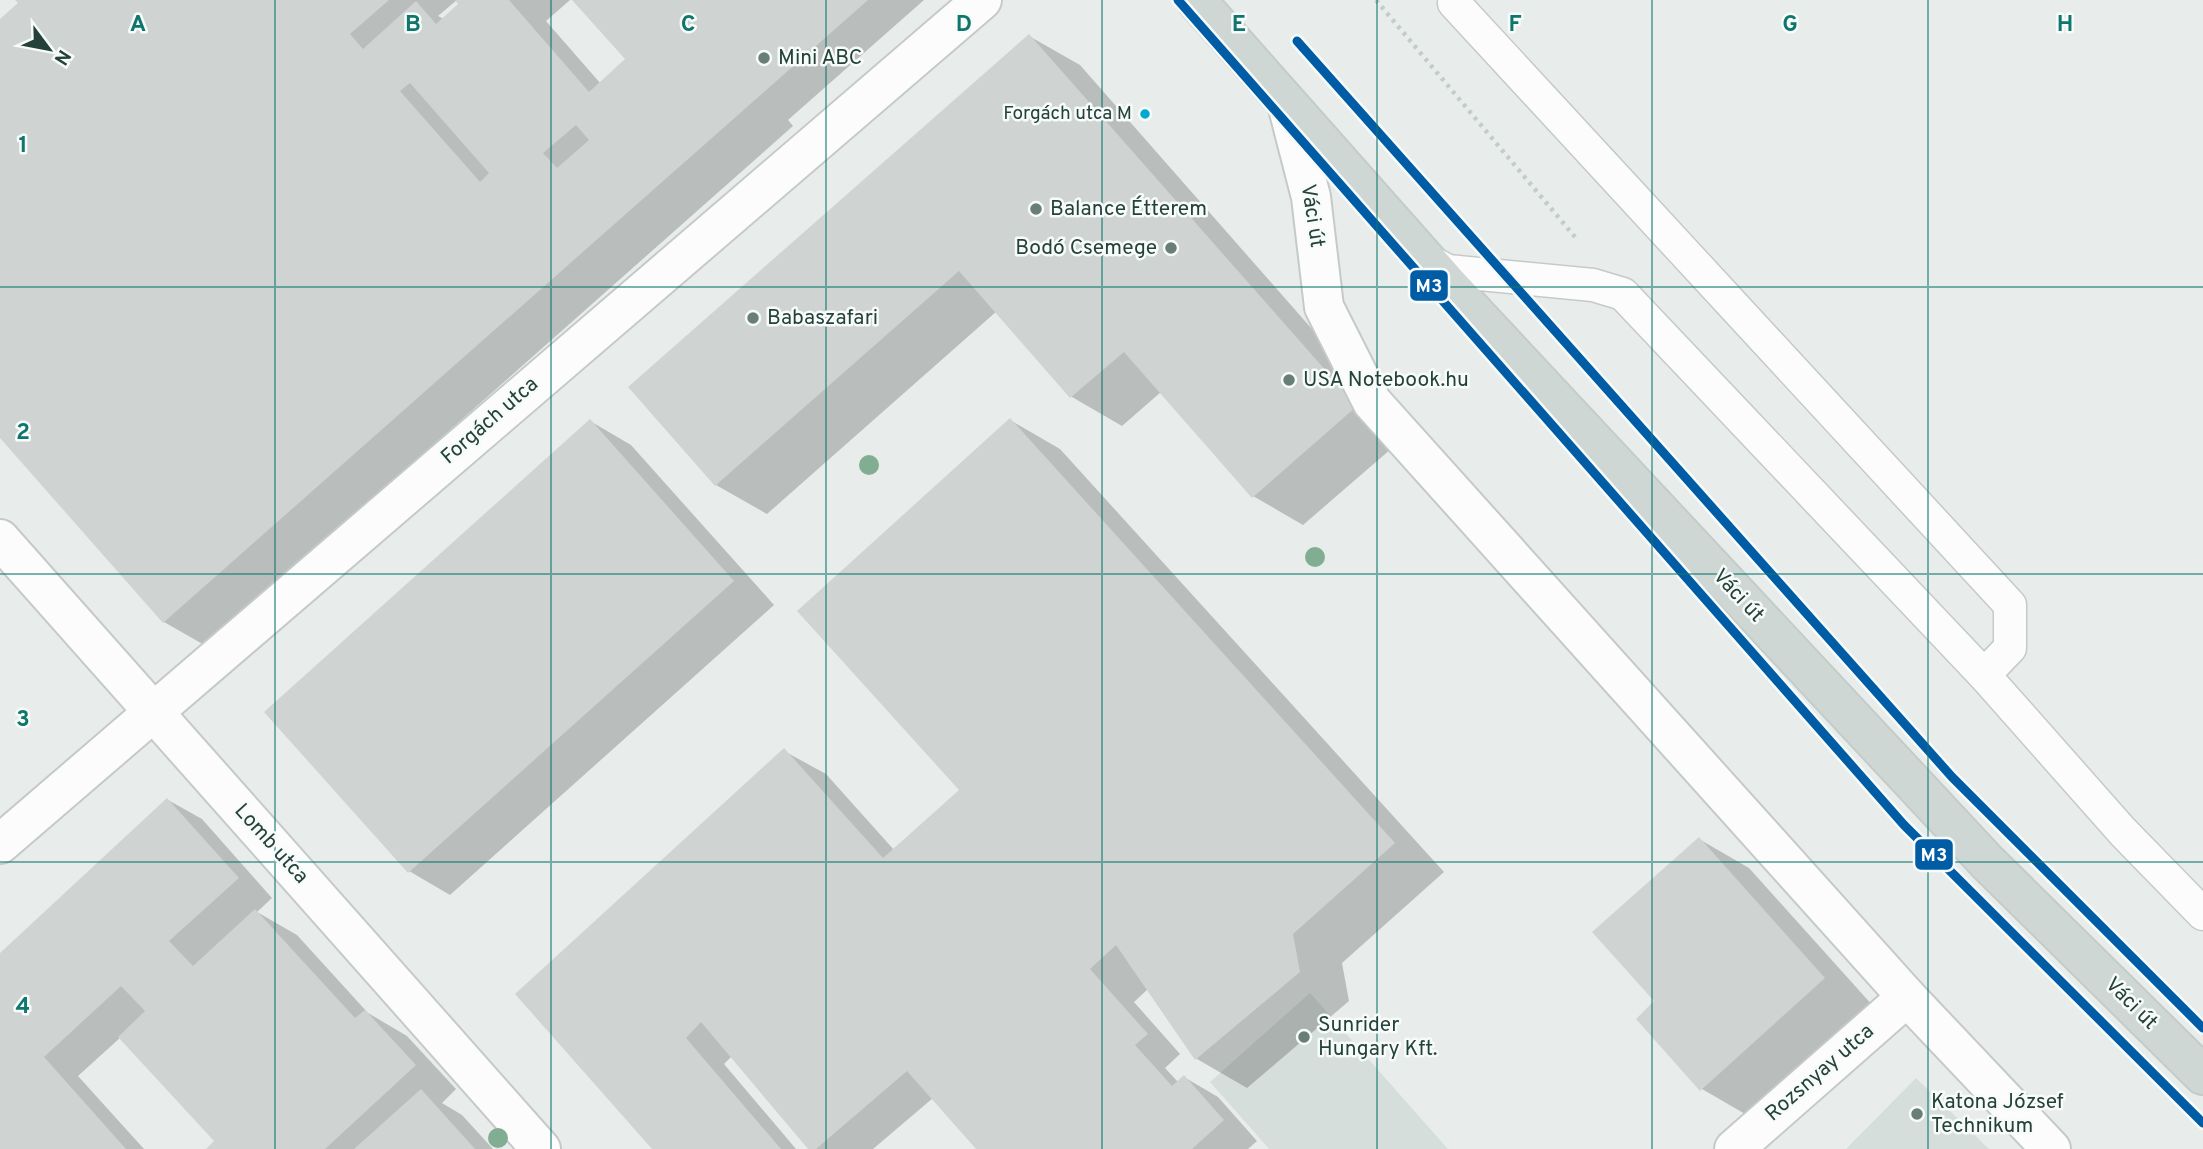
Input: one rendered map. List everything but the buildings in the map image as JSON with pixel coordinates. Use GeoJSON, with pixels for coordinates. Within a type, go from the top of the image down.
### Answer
{"type":"FeatureCollection","features":[{"type":"Feature","properties":{"kind":"main road","name":"Váci út"},"geometry":{"type":"LineString","coordinates":[[1196,0],[1425,259],[1987,862],[2203,1075]]}},
{"type":"Feature","properties":{"kind":"street","name":"Forgách utca"},"geometry":{"type":"LineString","coordinates":[[0,844],[982,0]]}},
{"type":"Feature","properties":{"kind":"street","name":"Váci út"},"geometry":{"type":"LineString","coordinates":[[1287,104],[1311,197],[1324,307],[1372,402],[1907,997],[2051,1149]]}},
{"type":"Feature","properties":{"kind":"street","name":"Lomb utca"},"geometry":{"type":"LineString","coordinates":[[0,539],[541,1149]]}},
{"type":"Feature","properties":{"kind":"street","name":"Rozsnyay utca"},"geometry":{"type":"LineString","coordinates":[[1734,1149],[1907,997]]}},
{"type":"Feature","properties":{"kind":"lane"},"geometry":{"type":"LineString","coordinates":[[1454,3],[2010,605],[2010,648],[1983,675]]}},
{"type":"Feature","properties":{"kind":"lane"},"geometry":{"type":"LineString","coordinates":[[1425,259],[1448,271],[1593,285],[1623,294],[1983,675],[2123,832],[2203,914]]}},
{"type":"Feature","properties":{"kind":"path"},"geometry":{"type":"LineString","coordinates":[[1376,0],[1623,294]]}},
{"type":"Feature","properties":{"kind":"shaded area","name":"Sunrider Hungary Kft."},"geometry":{"type":"Polygon","coordinates":[[[1310,993],[1448,1149],[1269,1149],[1210,1082],[1310,993]]]}},
{"type":"Feature","properties":{"kind":"shaded area","name":"Katona József Technikum"},"geometry":{"type":"Polygon","coordinates":[[[1916,1078],[1989,1149],[1846,1149],[1916,1078]]]}},
{"type":"Feature","properties":{"kind":"transit line","name":"M3"},"geometry":{"type":"LineString","coordinates":[[1178,0],[1904,825],[2203,1123]]}},
{"type":"Feature","properties":{"kind":"transit line","name":"M3"},"geometry":{"type":"LineString","coordinates":[[1297,41],[1952,777],[2203,1028]]}},
{"type":"Feature","properties":{"kind":"place","name":"Mini ABC"},"geometry":{"type":"Point","coordinates":[764,58]}},
{"type":"Feature","properties":{"kind":"place","name":"Forgách utca M"},"geometry":{"type":"Point","coordinates":[1145,114]}},
{"type":"Feature","properties":{"kind":"place","name":"Balance Étterem"},"geometry":{"type":"Point","coordinates":[1036,209]}},
{"type":"Feature","properties":{"kind":"place","name":"Bodó Csemege"},"geometry":{"type":"Point","coordinates":[1171,248]}},
{"type":"Feature","properties":{"kind":"place","name":"Babaszafari"},"geometry":{"type":"Point","coordinates":[753,318]}},
{"type":"Feature","properties":{"kind":"place","name":"USA Notebook.hu"},"geometry":{"type":"Point","coordinates":[1289,380]}},
{"type":"Feature","properties":{"kind":"place","name":"Sunrider Hungary Kft."},"geometry":{"type":"Point","coordinates":[1304,1037]}},
{"type":"Feature","properties":{"kind":"place","name":"Katona József Technikum"},"geometry":{"type":"Point","coordinates":[1917,1114]}}]}
